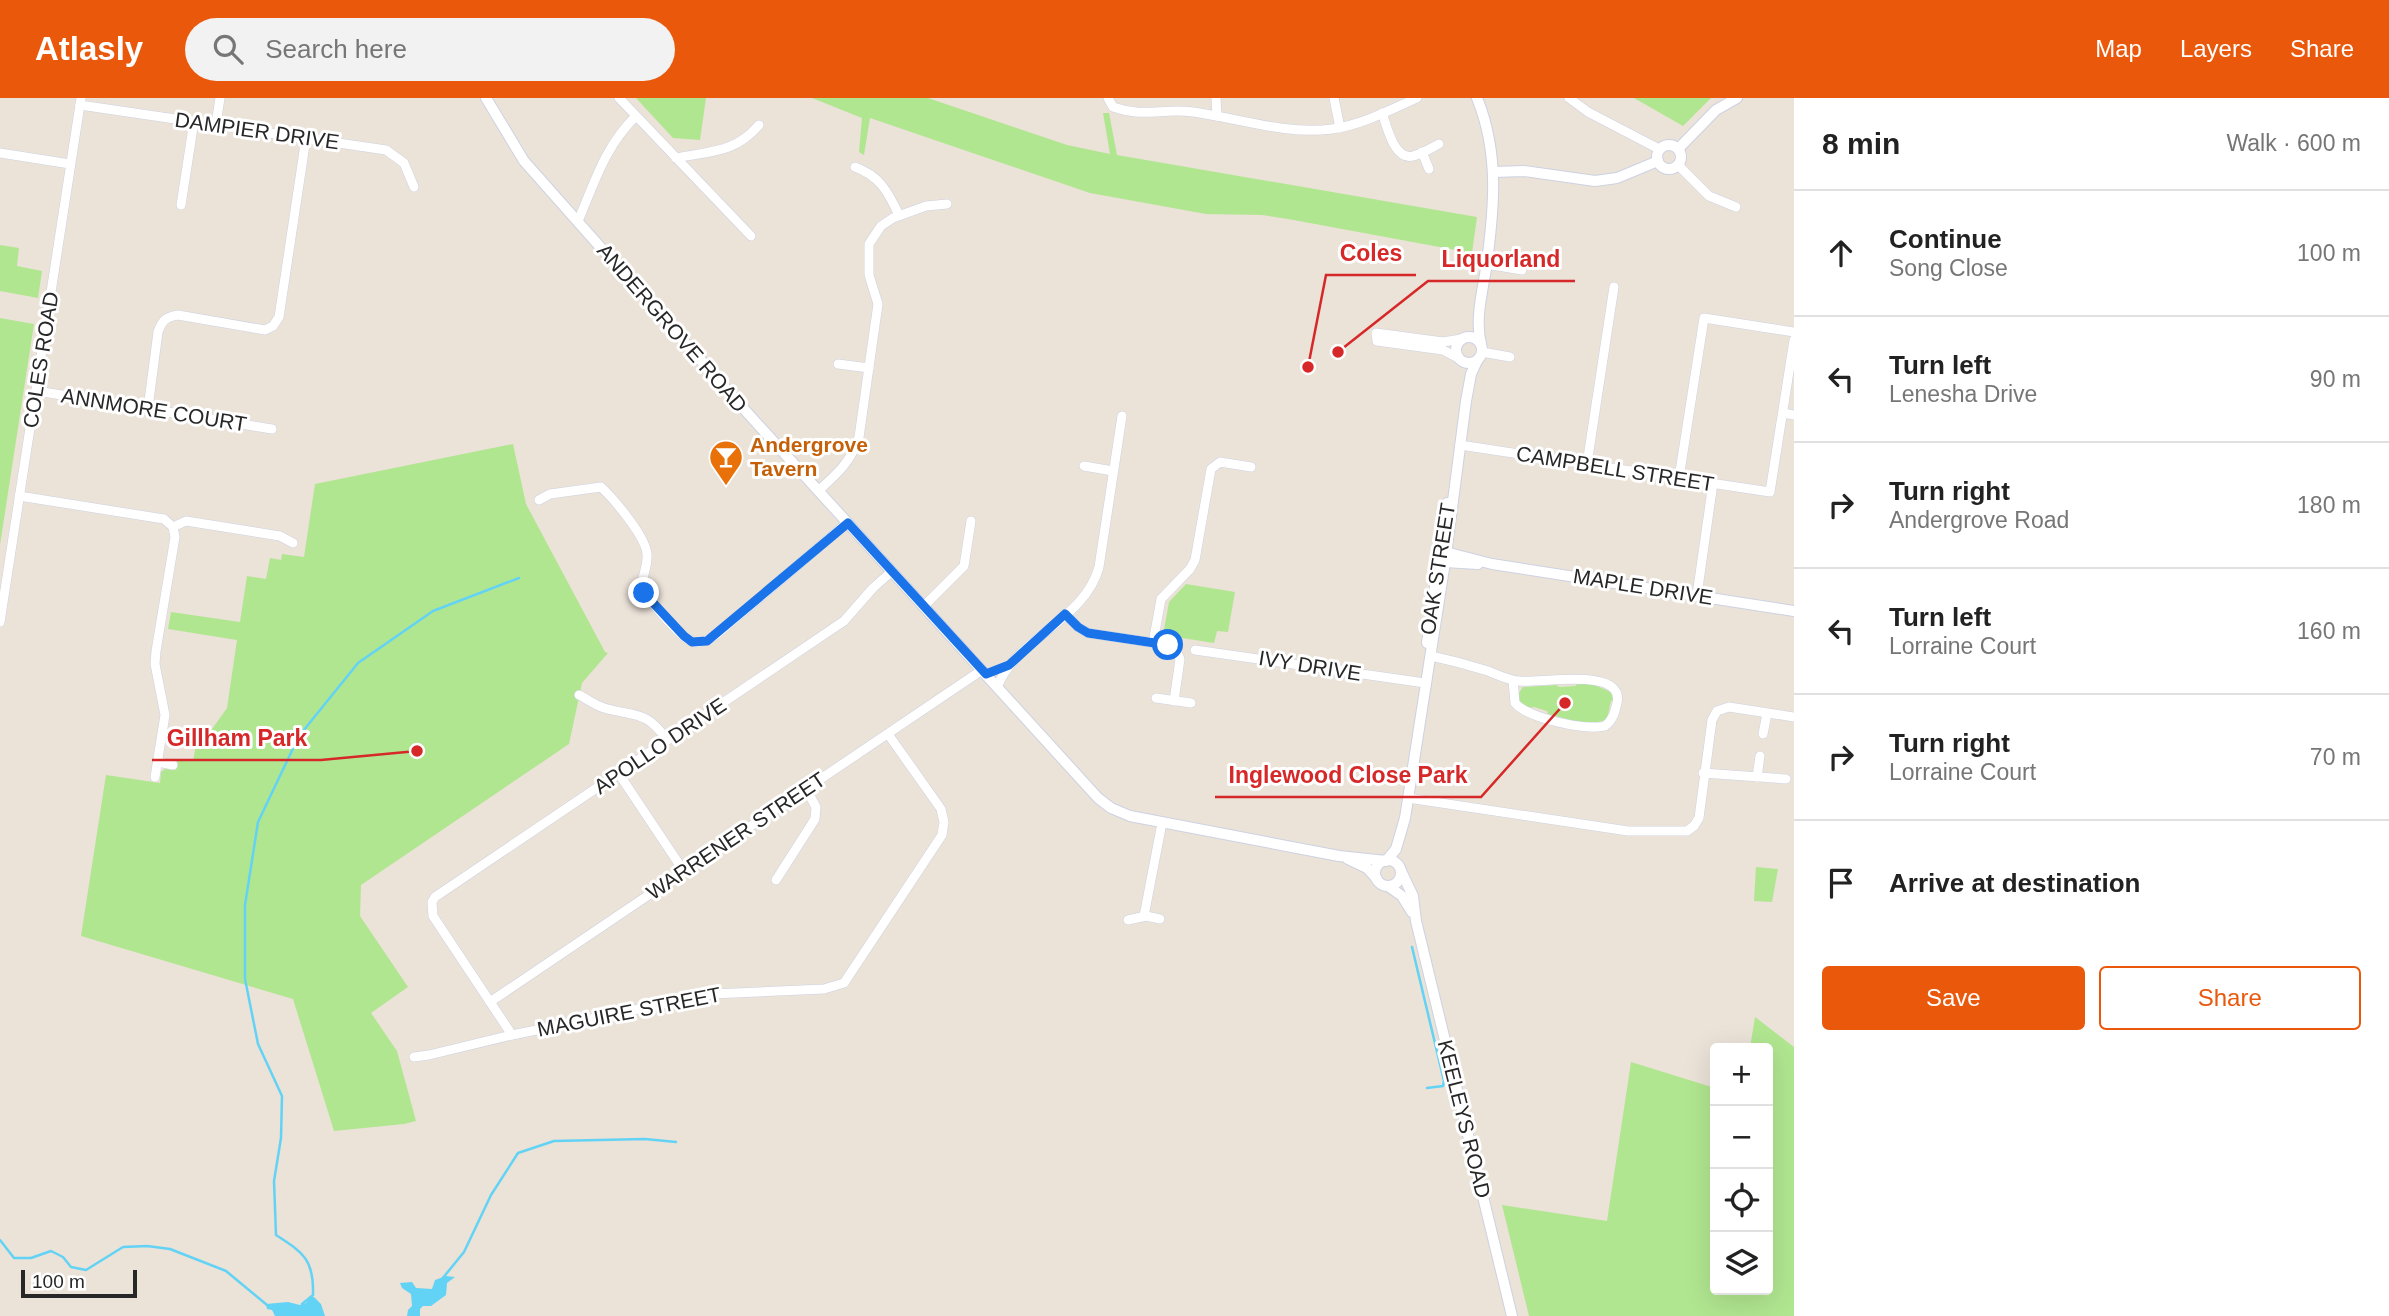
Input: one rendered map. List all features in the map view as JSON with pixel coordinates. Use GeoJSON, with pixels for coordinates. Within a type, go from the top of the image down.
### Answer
{"type":"FeatureCollection","features":[{"type":"Feature","properties":{"kind":"street"},"geometry":{"type":"LineString","coordinates":[[216,124],[220,98]]}},
{"type":"Feature","properties":{"kind":"street","name":"ANDERGROVE ROAD"},"geometry":{"type":"LineString","coordinates":[[486,98],[524,161],[818,491],[1098,799],[1124,814],[1339,856],[1386,861]]}},
{"type":"Feature","properties":{"kind":"street"},"geometry":{"type":"LineString","coordinates":[[619,98],[751,236]]}},
{"type":"Feature","properties":{"kind":"street"},"geometry":{"type":"LineString","coordinates":[[1108,98],[1113,107],[1127,112],[1191,112],[1316,130],[1340,128],[1417,98]]}},
{"type":"Feature","properties":{"kind":"street"},"geometry":{"type":"LineString","coordinates":[[1216,98],[1217,116]]}},
{"type":"Feature","properties":{"kind":"street"},"geometry":{"type":"LineString","coordinates":[[1334,98],[1340,128]]}},
{"type":"Feature","properties":{"kind":"street","name":"OAK STREET"},"geometry":{"type":"LineString","coordinates":[[1386,861],[1396,849],[1405,818],[1466,401],[1471,374],[1480,352],[1478,330],[1493,204],[1494,172],[1486,124],[1477,98]]}},
{"type":"Feature","properties":{"kind":"street"},"geometry":{"type":"LineString","coordinates":[[1494,172],[1524,171],[1595,181],[1617,178],[1659,155],[1669,144],[1678,149],[1681,157],[1678,165],[1668,169],[1661,166],[1659,155],[1569,98]]}},
{"type":"Feature","properties":{"kind":"street"},"geometry":{"type":"LineString","coordinates":[[1678,149],[1716,110],[1737,98]]}},
{"type":"Feature","properties":{"kind":"street","name":"DAMPIER DRIVE"},"geometry":{"type":"LineString","coordinates":[[81,102],[386,150],[404,163],[414,187]]}},
{"type":"Feature","properties":{"kind":"street","name":"COLES ROAD"},"geometry":{"type":"LineString","coordinates":[[0,622],[81,102]]}},
{"type":"Feature","properties":{"kind":"street"},"geometry":{"type":"LineString","coordinates":[[1382,113],[1400,153],[1410,157],[1439,144]]}},
{"type":"Feature","properties":{"kind":"street"},"geometry":{"type":"LineString","coordinates":[[578,221],[608,150],[618,134],[635,117]]}},
{"type":"Feature","properties":{"kind":"street"},"geometry":{"type":"LineString","coordinates":[[181,205],[194,121]]}},
{"type":"Feature","properties":{"kind":"street"},"geometry":{"type":"LineString","coordinates":[[676,158],[731,147],[746,140],[759,125]]}},
{"type":"Feature","properties":{"kind":"street"},"geometry":{"type":"LineString","coordinates":[[148,408],[158,332],[162,321],[169,316],[178,315],[253,329],[265,330],[273,326],[282,307],[306,138]]}},
{"type":"Feature","properties":{"kind":"street"},"geometry":{"type":"LineString","coordinates":[[1422,152],[1429,169]]}},
{"type":"Feature","properties":{"kind":"street"},"geometry":{"type":"LineString","coordinates":[[0,153],[70,164]]}},
{"type":"Feature","properties":{"kind":"street"},"geometry":{"type":"LineString","coordinates":[[1678,165],[1709,196],[1736,207]]}},
{"type":"Feature","properties":{"kind":"street"},"geometry":{"type":"LineString","coordinates":[[855,167],[876,178],[885,188],[899,215]]}},
{"type":"Feature","properties":{"kind":"street"},"geometry":{"type":"LineString","coordinates":[[818,491],[844,468],[859,437],[878,304],[869,275],[869,244],[881,226],[899,215],[929,205],[947,204]]}},
{"type":"Feature","properties":{"kind":"street"},"geometry":{"type":"LineString","coordinates":[[1486,264],[1522,270]]}},
{"type":"Feature","properties":{"kind":"street"},"geometry":{"type":"LineString","coordinates":[[1587,464],[1614,287]]}},
{"type":"Feature","properties":{"kind":"street","name":"OAK STREET"},"geometry":{"type":"LineString","coordinates":[[1462,339],[1482,295]]}},
{"type":"Feature","properties":{"kind":"street"},"geometry":{"type":"LineString","coordinates":[[1679,478],[1704,318],[1794,332]]}},
{"type":"Feature","properties":{"kind":"street"},"geometry":{"type":"LineString","coordinates":[[1376,337],[1440,342],[1473,337],[1480,352],[1469,364],[1443,350],[1376,337]]}},
{"type":"Feature","properties":{"kind":"street"},"geometry":{"type":"LineString","coordinates":[[1459,359],[1455,349],[1462,339]]}},
{"type":"Feature","properties":{"kind":"street"},"geometry":{"type":"LineString","coordinates":[[1794,340],[1783,414],[1794,415]]}},
{"type":"Feature","properties":{"kind":"street"},"geometry":{"type":"LineString","coordinates":[[1480,352],[1510,356]]}},
{"type":"Feature","properties":{"kind":"street","name":"OAK STREET"},"geometry":{"type":"LineString","coordinates":[[1459,359],[1466,387],[1466,401]]}},
{"type":"Feature","properties":{"kind":"street"},"geometry":{"type":"LineString","coordinates":[[838,364],[869,368]]}},
{"type":"Feature","properties":{"kind":"street","name":"ANNMORE COURT"},"geometry":{"type":"LineString","coordinates":[[37,391],[272,429]]}},
{"type":"Feature","properties":{"kind":"street","name":"CAMPBELL STREET"},"geometry":{"type":"LineString","coordinates":[[1459,451],[1587,464],[1770,492],[1783,414]]}},
{"type":"Feature","properties":{"kind":"street"},"geometry":{"type":"LineString","coordinates":[[997,687],[1009,665],[1087,594],[1097,575],[1122,416]]}},
{"type":"Feature","properties":{"kind":"street"},"geometry":{"type":"LineString","coordinates":[[1153,643],[1161,599],[1190,569],[1195,560],[1211,469],[1220,462],[1251,467]]}},
{"type":"Feature","properties":{"kind":"street"},"geometry":{"type":"LineString","coordinates":[[1084,466],[1113,471]]}},
{"type":"Feature","properties":{"kind":"street"},"geometry":{"type":"LineString","coordinates":[[1697,595],[1713,483]]}},
{"type":"Feature","properties":{"kind":"street"},"geometry":{"type":"LineString","coordinates":[[539,500],[550,494],[601,487],[630,522],[647,550],[648,560],[641,586],[644,593],[692,642],[707,641],[717,634],[848,523]]}},
{"type":"Feature","properties":{"kind":"street"},"geometry":{"type":"LineString","coordinates":[[19,496],[164,519],[173,527],[175,537],[155,664],[165,715],[155,777]]}},
{"type":"Feature","properties":{"kind":"street"},"geometry":{"type":"LineString","coordinates":[[173,527],[186,521],[280,536],[293,544]]}},
{"type":"Feature","properties":{"kind":"street"},"geometry":{"type":"LineString","coordinates":[[924,606],[964,566],[971,521]]}},
{"type":"Feature","properties":{"kind":"street","name":"MAPLE DRIVE"},"geometry":{"type":"LineString","coordinates":[[1443,557],[1794,611]]}},
{"type":"Feature","properties":{"kind":"street","name":"APOLLO DRIVE"},"geometry":{"type":"LineString","coordinates":[[432,905],[435,897],[447,888],[844,621],[891,572]]}},
{"type":"Feature","properties":{"kind":"street"},"geometry":{"type":"LineString","coordinates":[[1065,614],[1088,633],[1172,646],[1180,655],[1174,701]]}},
{"type":"Feature","properties":{"kind":"street","name":"IVY DRIVE"},"geometry":{"type":"LineString","coordinates":[[1195,650],[1425,683]]}},
{"type":"Feature","properties":{"kind":"street"},"geometry":{"type":"LineString","coordinates":[[1428,656],[1477,667],[1513,680],[1543,683],[1585,679],[1605,683],[1613,687],[1618,695],[1614,716],[1607,725],[1596,727],[1558,721],[1528,712],[1515,703],[1513,680]]}},
{"type":"Feature","properties":{"kind":"street","name":"WARRENER STREET"},"geometry":{"type":"LineString","coordinates":[[490,1002],[888,734],[984,672],[1009,665]]}},
{"type":"Feature","properties":{"kind":"street"},"geometry":{"type":"LineString","coordinates":[[579,695],[604,708],[645,718],[657,727],[667,740]]}},
{"type":"Feature","properties":{"kind":"street"},"geometry":{"type":"LineString","coordinates":[[1156,698],[1191,703]]}},
{"type":"Feature","properties":{"kind":"street"},"geometry":{"type":"LineString","coordinates":[[1408,798],[1628,831],[1682,832],[1693,828],[1699,818],[1712,718],[1717,711],[1726,707],[1794,717]]}},
{"type":"Feature","properties":{"kind":"street"},"geometry":{"type":"LineString","coordinates":[[1763,734],[1767,713]]}},
{"type":"Feature","properties":{"kind":"street","name":"MAGUIRE STREET"},"geometry":{"type":"LineString","coordinates":[[414,1057],[712,994],[824,989],[844,983],[942,835],[940,809],[888,734]]}},
{"type":"Feature","properties":{"kind":"street"},"geometry":{"type":"LineString","coordinates":[[1757,777],[1760,757]]}},
{"type":"Feature","properties":{"kind":"street"},"geometry":{"type":"LineString","coordinates":[[158,762],[173,765]]}},
{"type":"Feature","properties":{"kind":"street"},"geometry":{"type":"LineString","coordinates":[[1703,773],[1786,779]]}},
{"type":"Feature","properties":{"kind":"street"},"geometry":{"type":"LineString","coordinates":[[619,774],[684,870]]}},
{"type":"Feature","properties":{"kind":"street"},"geometry":{"type":"LineString","coordinates":[[776,880],[815,819],[816,807],[806,789]]}},
{"type":"Feature","properties":{"kind":"street","name":"OAK STREET"},"geometry":{"type":"LineString","coordinates":[[1401,870],[1406,834],[1405,818]]}},
{"type":"Feature","properties":{"kind":"street"},"geometry":{"type":"LineString","coordinates":[[1144,916],[1162,822]]}},
{"type":"Feature","properties":{"kind":"street","name":"ANDERGROVE ROAD"},"geometry":{"type":"LineString","coordinates":[[1339,856],[1367,869],[1383,883]]}},
{"type":"Feature","properties":{"kind":"street"},"geometry":{"type":"LineString","coordinates":[[1386,861],[1395,862],[1401,870],[1398,882],[1383,883],[1376,869],[1386,861]]}},
{"type":"Feature","properties":{"kind":"street","name":"KEELEYS ROAD"},"geometry":{"type":"LineString","coordinates":[[1401,870],[1403,880],[1413,896],[1416,921],[1512,1316]]}},
{"type":"Feature","properties":{"kind":"street","name":"KEELEYS ROAD"},"geometry":{"type":"LineString","coordinates":[[1383,883],[1404,898],[1416,921]]}},
{"type":"Feature","properties":{"kind":"street"},"geometry":{"type":"LineString","coordinates":[[421,903],[432,905],[433,916],[512,1035]]}},
{"type":"Feature","properties":{"kind":"street"},"geometry":{"type":"LineString","coordinates":[[1128,920],[1144,916],[1160,919]]}},
{"type":"Feature","properties":{"kind":"green space"},"geometry":{"type":"Polygon","coordinates":[[[636,98],[706,98],[700,140],[673,138],[636,98]]]}},
{"type":"Feature","properties":{"kind":"green space"},"geometry":{"type":"Polygon","coordinates":[[[812,98],[928,98],[1067,145],[1110,154],[1103,113],[1109,113],[1117,155],[1477,217],[1472,253],[1288,219],[1262,215],[1206,214],[1090,193],[870,118],[864,155],[859,152],[862,118],[812,98]]]}},
{"type":"Feature","properties":{"kind":"green space"},"geometry":{"type":"Polygon","coordinates":[[[1634,98],[1711,98],[1683,126],[1634,98]]]}},
{"type":"Feature","properties":{"kind":"green space"},"geometry":{"type":"Polygon","coordinates":[[[0,245],[19,248],[17,266],[42,271],[38,298],[0,291],[0,245]]]}},
{"type":"Feature","properties":{"kind":"green space"},"geometry":{"type":"Polygon","coordinates":[[[0,318],[34,324],[0,545],[0,318]]]}},
{"type":"Feature","properties":{"kind":"green space"},"geometry":{"type":"Polygon","coordinates":[[[513,444],[526,504],[605,652],[608,653],[582,683],[569,744],[361,885],[360,916],[408,987],[371,1013],[397,1051],[416,1121],[334,1131],[293,999],[81,936],[106,775],[160,783],[161,772],[165,769],[176,770],[178,759],[193,761],[199,727],[212,729],[227,708],[237,640],[168,629],[171,612],[240,622],[247,576],[266,579],[270,558],[281,560],[282,554],[304,557],[315,484],[513,444]]]}},
{"type":"Feature","properties":{"kind":"green space"},"geometry":{"type":"Polygon","coordinates":[[[1186,584],[1235,592],[1228,632],[1217,631],[1214,643],[1163,635],[1169,602],[1186,584]]]}},
{"type":"Feature","properties":{"kind":"green space"},"geometry":{"type":"Polygon","coordinates":[[[1578,683],[1592,684],[1611,692],[1614,700],[1611,701],[1607,719],[1593,723],[1578,721],[1548,714],[1547,711],[1534,707],[1527,708],[1518,701],[1518,694],[1523,687],[1575,686],[1578,683]]]}},
{"type":"Feature","properties":{"kind":"green space"},"geometry":{"type":"Polygon","coordinates":[[[1756,867],[1778,869],[1772,902],[1754,901],[1756,867]]]}},
{"type":"Feature","properties":{"kind":"green space"},"geometry":{"type":"Polygon","coordinates":[[[1755,1017],[1794,1047],[1794,1316],[1529,1316],[1502,1205],[1607,1221],[1631,1062],[1710,1086],[1710,1295],[1773,1295],[1773,1043],[1751,1043],[1755,1017]]]}},
{"type":"Feature","properties":{"kind":"water"},"geometry":{"type":"Polygon","coordinates":[[[446,1276],[455,1277],[447,1283],[446,1295],[431,1306],[423,1306],[420,1316],[407,1316],[412,1306],[411,1294],[402,1288],[400,1283],[412,1282],[416,1288],[432,1289],[435,1280],[446,1276]]]}},
{"type":"Feature","properties":{"kind":"water"},"geometry":{"type":"Polygon","coordinates":[[[310,1297],[314,1297],[321,1304],[325,1316],[275,1316],[272,1310],[267,1309],[266,1304],[288,1302],[300,1305],[306,1303],[310,1297]]]}},
{"type":"Feature","properties":{"kind":"waterway"},"geometry":{"type":"LineString","coordinates":[[302,1304],[313,1295],[309,1265],[294,1247],[276,1235],[274,1181],[281,1138],[282,1096],[258,1044],[245,979],[245,905],[258,822],[299,736],[358,663],[433,611],[519,578]]}},
{"type":"Feature","properties":{"kind":"waterway"},"geometry":{"type":"LineString","coordinates":[[1412,947],[1444,1081],[1443,1086],[1427,1088]]}},
{"type":"Feature","properties":{"kind":"waterway"},"geometry":{"type":"LineString","coordinates":[[442,1279],[464,1252],[491,1195],[518,1153],[554,1141],[645,1139],[676,1142]]}},
{"type":"Feature","properties":{"kind":"waterway"},"geometry":{"type":"LineString","coordinates":[[0,1240],[14,1258],[31,1258],[51,1251],[63,1257],[71,1267],[86,1270],[123,1247],[170,1249],[226,1271],[267,1305]]}},
{"type":"Feature","properties":{"kind":"place","name":"Liquorland"},"geometry":{"type":"Point","coordinates":[1338,352]}},
{"type":"Feature","properties":{"kind":"place","name":"Coles"},"geometry":{"type":"Point","coordinates":[1308,367]}},
{"type":"Feature","properties":{"kind":"place","name":"Andergrove Tavern"},"geometry":{"type":"Point","coordinates":[726,487]}},
{"type":"Feature","properties":{"kind":"place","name":"Inglewood Close Park"},"geometry":{"type":"Point","coordinates":[1565,703]}},
{"type":"Feature","properties":{"kind":"place","name":"Gillham Park"},"geometry":{"type":"Point","coordinates":[417,751]}},
{"type":"Feature","properties":{"kind":"route"},"geometry":{"type":"LineString","coordinates":[[644,593],[684,636],[692,642],[707,641],[848,523],[986,674],[1009,665],[1065,614],[1088,633],[1168,645]]}}]}
